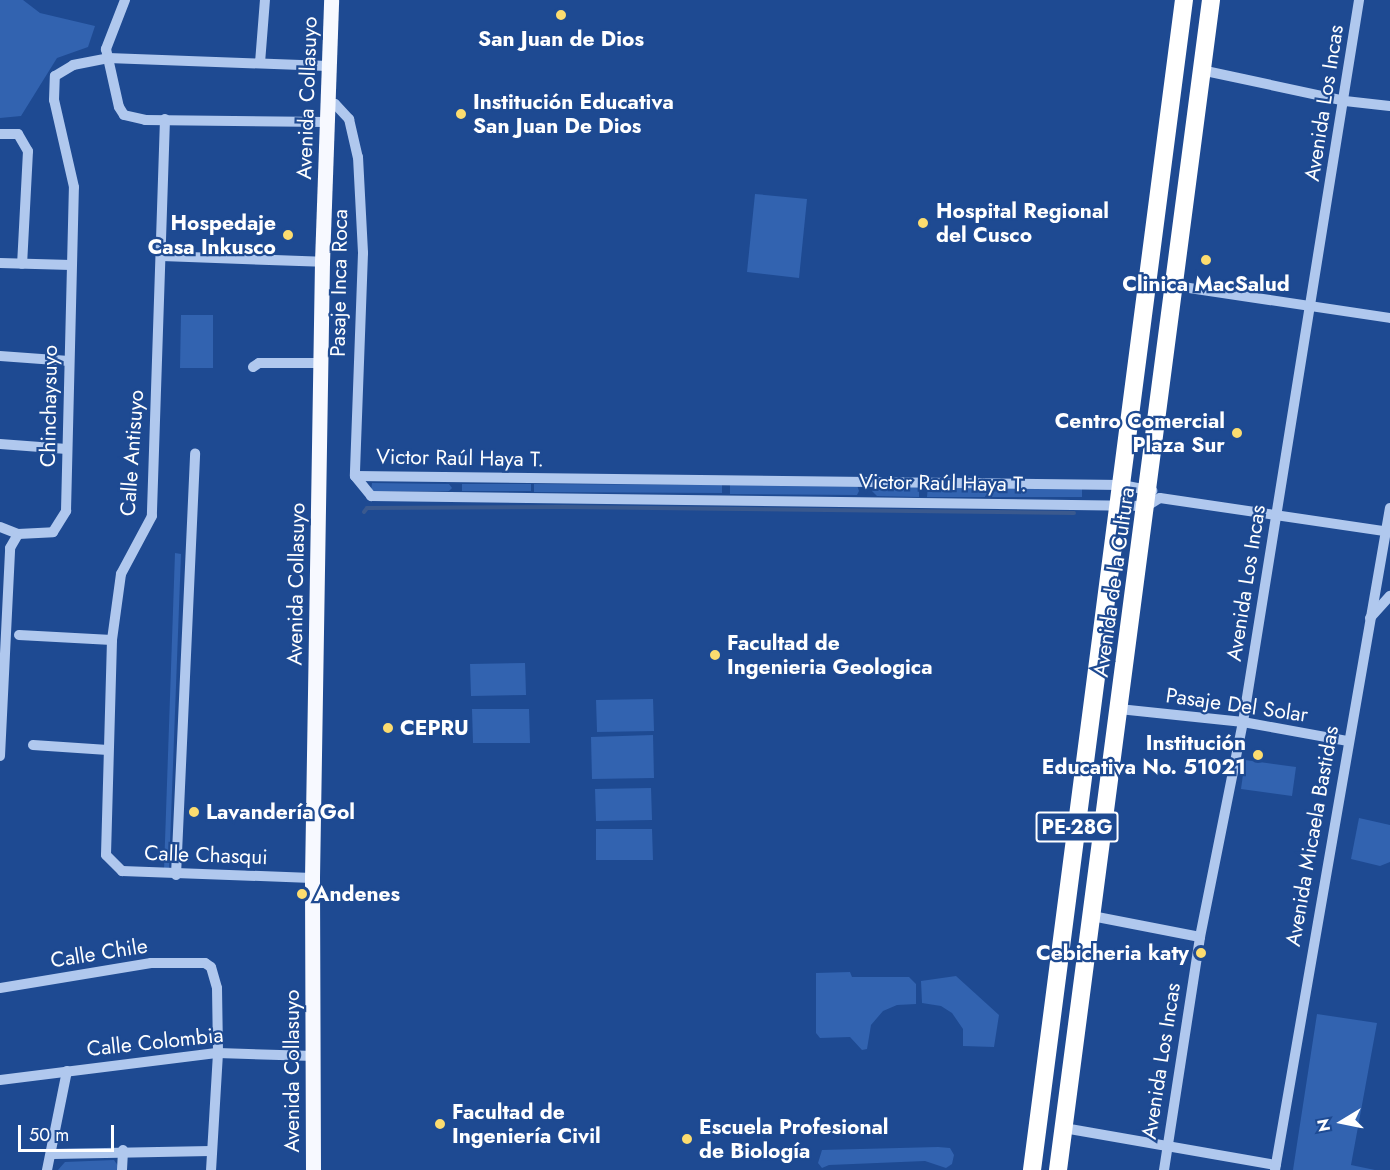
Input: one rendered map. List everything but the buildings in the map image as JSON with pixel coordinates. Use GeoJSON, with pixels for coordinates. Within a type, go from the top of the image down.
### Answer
{"type":"FeatureCollection","features":[{"type":"Feature","properties":{"kind":"highway","name":"Avenida de la Cultura"},"geometry":{"type":"LineString","coordinates":[[1032,1170],[1184,0]]}},
{"type":"Feature","properties":{"kind":"highway","name":"Avenida de la Cultura"},"geometry":{"type":"LineString","coordinates":[[1058,1170],[1119,709],[1152,498],[1211,0]]}},
{"type":"Feature","properties":{"kind":"main road","name":"Avenida Collasuyo"},"geometry":{"type":"LineString","coordinates":[[313,1170],[312,878],[322,262],[332,0]]}},
{"type":"Feature","properties":{"kind":"street"},"geometry":{"type":"LineString","coordinates":[[125,0],[107,43],[119,107],[124,115],[145,120],[326,122]]}},
{"type":"Feature","properties":{"kind":"street"},"geometry":{"type":"LineString","coordinates":[[260,63],[265,0]]}},
{"type":"Feature","properties":{"kind":"street","name":"Avenida Los Incas"},"geometry":{"type":"LineString","coordinates":[[1164,1170],[1200,938],[1243,722],[1345,101],[1359,0]]}},
{"type":"Feature","properties":{"kind":"street"},"geometry":{"type":"LineString","coordinates":[[108,58],[328,66]]}},
{"type":"Feature","properties":{"kind":"street","name":"Chinchaysuyo"},"geometry":{"type":"LineString","coordinates":[[0,527],[18,534],[48,535],[61,525],[66,511],[74,184],[54,100],[55,76],[73,65],[108,58]]}},
{"type":"Feature","properties":{"kind":"street"},"geometry":{"type":"LineString","coordinates":[[1201,70],[1345,101],[1390,106]]}},
{"type":"Feature","properties":{"kind":"street","name":"Pasaje Inca Roca"},"geometry":{"type":"LineString","coordinates":[[327,102],[335,104],[349,119],[358,157],[363,253],[355,476]]}},
{"type":"Feature","properties":{"kind":"street","name":"Calle Antisuyo"},"geometry":{"type":"LineString","coordinates":[[106,855],[112,640],[121,574],[152,516],[165,119]]}},
{"type":"Feature","properties":{"kind":"street"},"geometry":{"type":"LineString","coordinates":[[0,134],[18,134],[28,151],[22,264]]}},
{"type":"Feature","properties":{"kind":"street"},"geometry":{"type":"LineString","coordinates":[[162,256],[322,262]]}},
{"type":"Feature","properties":{"kind":"street"},"geometry":{"type":"LineString","coordinates":[[0,263],[71,265]]}},
{"type":"Feature","properties":{"kind":"street"},"geometry":{"type":"LineString","coordinates":[[1176,286],[1390,318]]}},
{"type":"Feature","properties":{"kind":"street"},"geometry":{"type":"LineString","coordinates":[[0,356],[69,361]]}},
{"type":"Feature","properties":{"kind":"street"},"geometry":{"type":"LineString","coordinates":[[253,367],[259,363],[322,363]]}},
{"type":"Feature","properties":{"kind":"street"},"geometry":{"type":"LineString","coordinates":[[0,444],[67,449]]}},
{"type":"Feature","properties":{"kind":"street"},"geometry":{"type":"LineString","coordinates":[[176,874],[195,453]]}},
{"type":"Feature","properties":{"kind":"street","name":"Victor Raúl Haya T."},"geometry":{"type":"LineString","coordinates":[[355,476],[1122,485],[1152,498]]}},
{"type":"Feature","properties":{"kind":"street","name":"Victor Raúl Haya T."},"geometry":{"type":"LineString","coordinates":[[355,476],[371,496],[1120,505],[1152,498]]}},
{"type":"Feature","properties":{"kind":"street"},"geometry":{"type":"LineString","coordinates":[[456,477],[456,497]]}},
{"type":"Feature","properties":{"kind":"street"},"geometry":{"type":"LineString","coordinates":[[1152,498],[1277,515],[1389,534]]}},
{"type":"Feature","properties":{"kind":"street","name":"Avenida Micaela Bastidas"},"geometry":{"type":"LineString","coordinates":[[1276,1168],[1369,619],[1389,534],[1390,508]]}},
{"type":"Feature","properties":{"kind":"street"},"geometry":{"type":"LineString","coordinates":[[0,756],[3,634],[10,548],[18,534]]}},
{"type":"Feature","properties":{"kind":"street"},"geometry":{"type":"LineString","coordinates":[[1369,619],[1390,596]]}},
{"type":"Feature","properties":{"kind":"street"},"geometry":{"type":"LineString","coordinates":[[19,635],[112,640]]}},
{"type":"Feature","properties":{"kind":"street","name":"Pasaje Del Solar"},"geometry":{"type":"LineString","coordinates":[[1119,709],[1243,722],[1348,741]]}},
{"type":"Feature","properties":{"kind":"street"},"geometry":{"type":"LineString","coordinates":[[33,745],[108,750]]}},
{"type":"Feature","properties":{"kind":"street","name":"Calle Chasqui"},"geometry":{"type":"LineString","coordinates":[[106,855],[122,871],[312,878]]}},
{"type":"Feature","properties":{"kind":"street"},"geometry":{"type":"LineString","coordinates":[[1092,916],[1200,938]]}},
{"type":"Feature","properties":{"kind":"street","name":"Calle Chile"},"geometry":{"type":"LineString","coordinates":[[0,988],[151,963],[205,963],[215,973],[218,1053]]}},
{"type":"Feature","properties":{"kind":"street"},"geometry":{"type":"LineString","coordinates":[[211,1170],[218,1053]]}},
{"type":"Feature","properties":{"kind":"street","name":"Calle Colombia"},"geometry":{"type":"LineString","coordinates":[[0,1080],[218,1053],[314,1056]]}},
{"type":"Feature","properties":{"kind":"street"},"geometry":{"type":"LineString","coordinates":[[47,1170],[53,1154],[67,1071]]}},
{"type":"Feature","properties":{"kind":"street"},"geometry":{"type":"LineString","coordinates":[[1064,1128],[1276,1168]]}},
{"type":"Feature","properties":{"kind":"street"},"geometry":{"type":"LineString","coordinates":[[53,1154],[123,1150],[211,1151]]}},
{"type":"Feature","properties":{"kind":"street"},"geometry":{"type":"LineString","coordinates":[[122,1170],[123,1150]]}},
{"type":"Feature","properties":{"kind":"shaded area"},"geometry":{"type":"Polygon","coordinates":[[[0,0],[23,0],[40,13],[95,26],[88,47],[57,58],[21,116],[0,118],[0,0]]]}},
{"type":"Feature","properties":{"kind":"shaded area"},"geometry":{"type":"Polygon","coordinates":[[[755,194],[807,199],[799,278],[747,272],[755,194]]]}},
{"type":"Feature","properties":{"kind":"shaded area"},"geometry":{"type":"Polygon","coordinates":[[[181,315],[213,315],[213,368],[180,368],[181,315]]]}},
{"type":"Feature","properties":{"kind":"shaded area"},"geometry":{"type":"Polygon","coordinates":[[[372,483],[449,484],[452,488],[449,491],[371,491],[372,483]]]}},
{"type":"Feature","properties":{"kind":"shaded area"},"geometry":{"type":"Polygon","coordinates":[[[462,484],[531,484],[531,491],[462,491],[462,484]]]}},
{"type":"Feature","properties":{"kind":"shaded area"},"geometry":{"type":"Polygon","coordinates":[[[534,484],[722,485],[722,493],[534,492],[534,484]]]}},
{"type":"Feature","properties":{"kind":"shaded area"},"geometry":{"type":"Polygon","coordinates":[[[730,485],[857,485],[859,491],[857,495],[730,494],[730,485]]]}},
{"type":"Feature","properties":{"kind":"shaded area"},"geometry":{"type":"Polygon","coordinates":[[[877,485],[919,486],[919,497],[877,496],[872,491],[877,485]]]}},
{"type":"Feature","properties":{"kind":"shaded area"},"geometry":{"type":"Polygon","coordinates":[[[928,486],[1082,489],[1082,497],[927,497],[928,486]]]}},
{"type":"Feature","properties":{"kind":"shaded area"},"geometry":{"type":"Polygon","coordinates":[[[175,553],[181,554],[169,870],[164,870],[175,553]]]}},
{"type":"Feature","properties":{"kind":"shaded area"},"geometry":{"type":"Polygon","coordinates":[[[525,663],[526,695],[471,696],[470,664],[525,663]]]}},
{"type":"Feature","properties":{"kind":"shaded area"},"geometry":{"type":"Polygon","coordinates":[[[653,699],[654,731],[597,732],[596,700],[653,699]]]}},
{"type":"Feature","properties":{"kind":"shaded area"},"geometry":{"type":"Polygon","coordinates":[[[472,709],[529,709],[530,743],[473,743],[472,709]]]}},
{"type":"Feature","properties":{"kind":"shaded area"},"geometry":{"type":"Polygon","coordinates":[[[653,735],[654,778],[592,779],[591,737],[653,735]]]}},
{"type":"Feature","properties":{"kind":"shaded area"},"geometry":{"type":"Polygon","coordinates":[[[1245,760],[1296,767],[1292,796],[1241,789],[1245,760]]]}},
{"type":"Feature","properties":{"kind":"shaded area"},"geometry":{"type":"Polygon","coordinates":[[[651,788],[652,820],[596,821],[595,789],[651,788]]]}},
{"type":"Feature","properties":{"kind":"shaded area"},"geometry":{"type":"Polygon","coordinates":[[[1359,818],[1390,825],[1390,862],[1380,866],[1351,859],[1359,818]]]}},
{"type":"Feature","properties":{"kind":"shaded area"},"geometry":{"type":"Polygon","coordinates":[[[596,829],[652,829],[653,860],[596,860],[596,829]]]}},
{"type":"Feature","properties":{"kind":"shaded area"},"geometry":{"type":"Polygon","coordinates":[[[850,972],[852,977],[909,977],[916,984],[916,1004],[897,1005],[883,1011],[871,1025],[867,1049],[862,1050],[850,1037],[820,1038],[816,1033],[816,973],[850,972]]]}},
{"type":"Feature","properties":{"kind":"shaded area"},"geometry":{"type":"Polygon","coordinates":[[[956,976],[999,1015],[994,1047],[963,1046],[963,1029],[952,1013],[941,1006],[922,1003],[921,981],[956,976]]]}},
{"type":"Feature","properties":{"kind":"shaded area"},"geometry":{"type":"Polygon","coordinates":[[[1317,1014],[1377,1023],[1351,1165],[1375,1170],[1293,1170],[1317,1014]]]}},
{"type":"Feature","properties":{"kind":"shaded area"},"geometry":{"type":"Polygon","coordinates":[[[950,1148],[954,1155],[952,1164],[946,1168],[925,1161],[829,1165],[822,1168],[818,1163],[822,1150],[950,1148]]]}},
{"type":"Feature","properties":{"kind":"shaded area"},"geometry":{"type":"Polygon","coordinates":[[[114,1160],[121,1170],[58,1170],[65,1162],[114,1160]]]}},
{"type":"Feature","properties":{"kind":"waterway"},"geometry":{"type":"LineString","coordinates":[[364,512],[367,508],[562,507],[1074,513]]}},
{"type":"Feature","properties":{"kind":"place","name":"San Juan de Dios"},"geometry":{"type":"Point","coordinates":[561,15]}},
{"type":"Feature","properties":{"kind":"place","name":"Institución Educativa San Juan De Dios"},"geometry":{"type":"Point","coordinates":[461,114]}},
{"type":"Feature","properties":{"kind":"place","name":"Hospital Regional del Cusco"},"geometry":{"type":"Point","coordinates":[923,223]}},
{"type":"Feature","properties":{"kind":"place","name":"Hospedaje Casa Inkusco"},"geometry":{"type":"Point","coordinates":[288,235]}},
{"type":"Feature","properties":{"kind":"place","name":"Clinica MacSalud"},"geometry":{"type":"Point","coordinates":[1206,260]}},
{"type":"Feature","properties":{"kind":"place","name":"Centro Comercial Plaza Sur"},"geometry":{"type":"Point","coordinates":[1237,433]}},
{"type":"Feature","properties":{"kind":"place","name":"Facultad de Ingenieria Geologica"},"geometry":{"type":"Point","coordinates":[715,655]}},
{"type":"Feature","properties":{"kind":"place","name":"CEPRU"},"geometry":{"type":"Point","coordinates":[388,728]}},
{"type":"Feature","properties":{"kind":"place","name":"Institución Educativa No. 51021"},"geometry":{"type":"Point","coordinates":[1258,755]}},
{"type":"Feature","properties":{"kind":"place","name":"Lavandería Gol"},"geometry":{"type":"Point","coordinates":[194,812]}},
{"type":"Feature","properties":{"kind":"place","name":"Andenes"},"geometry":{"type":"Point","coordinates":[302,894]}},
{"type":"Feature","properties":{"kind":"place","name":"Cebicheria katy"},"geometry":{"type":"Point","coordinates":[1201,953]}},
{"type":"Feature","properties":{"kind":"place","name":"Facultad de Ingeniería Civil"},"geometry":{"type":"Point","coordinates":[440,1124]}},
{"type":"Feature","properties":{"kind":"place","name":"Escuela Profesional de Biología"},"geometry":{"type":"Point","coordinates":[687,1139]}}]}
